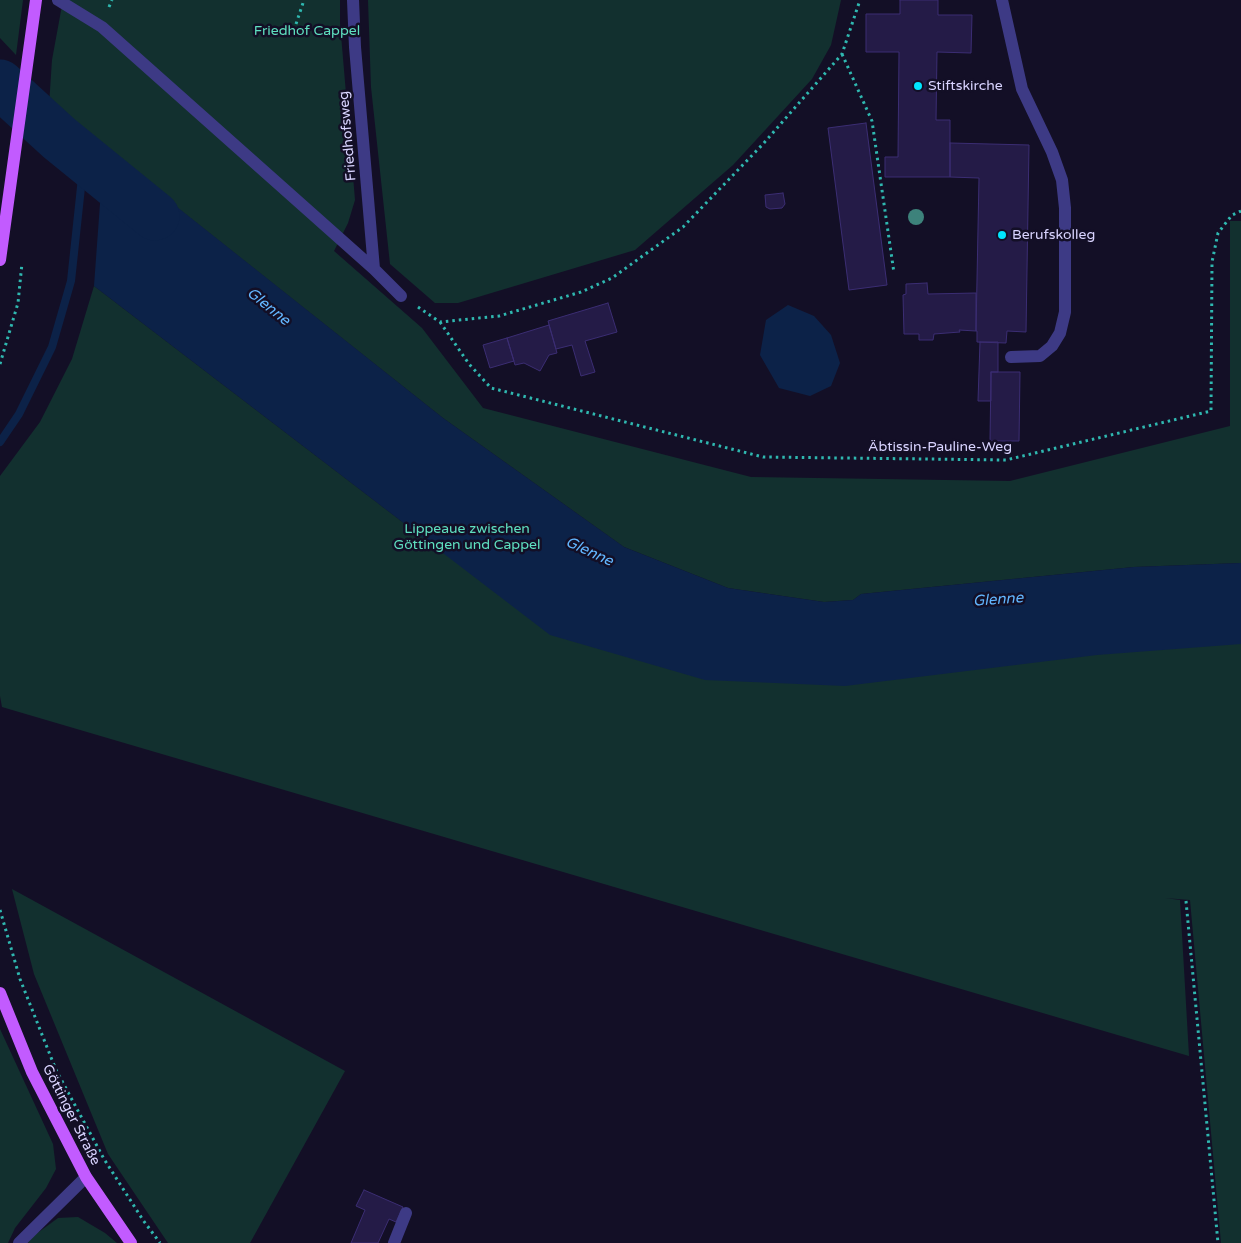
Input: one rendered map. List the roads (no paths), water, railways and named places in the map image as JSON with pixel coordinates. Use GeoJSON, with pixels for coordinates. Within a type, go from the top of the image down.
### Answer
{"type":"FeatureCollection","features":[{"type":"Feature","properties":{"kind":"main road"},"geometry":{"type":"LineString","coordinates":[[0,260],[11,192],[36,0]]}},
{"type":"Feature","properties":{"kind":"main road","name":"Göttinger Straße"},"geometry":{"type":"LineString","coordinates":[[0,993],[32,1072],[86,1176],[131,1243]]}},
{"type":"Feature","properties":{"kind":"street"},"geometry":{"type":"LineString","coordinates":[[58,0],[102,26],[374,269],[401,296]]}},
{"type":"Feature","properties":{"kind":"street","name":"Friedhofsweg"},"geometry":{"type":"LineString","coordinates":[[353,0],[374,269]]}},
{"type":"Feature","properties":{"kind":"street"},"geometry":{"type":"LineString","coordinates":[[1002,0],[1022,89],[1052,152],[1062,180],[1065,208],[1065,312],[1060,333],[1052,346],[1040,356],[1011,357]]}},
{"type":"Feature","properties":{"kind":"street"},"geometry":{"type":"LineString","coordinates":[[19,1243],[86,1176]]}},
{"type":"Feature","properties":{"kind":"street"},"geometry":{"type":"LineString","coordinates":[[394,1243],[406,1213]]}},
{"type":"Feature","properties":{"kind":"water"},"geometry":{"type":"Polygon","coordinates":[[[104,149],[443,418],[624,547],[728,588],[824,602],[853,600],[861,594],[1134,567],[1241,563],[1241,644],[1097,655],[845,686],[705,680],[550,635],[94,286],[104,149]]]}},
{"type":"Feature","properties":{"kind":"water"},"geometry":{"type":"Polygon","coordinates":[[[788,305],[814,316],[831,335],[840,363],[831,386],[810,396],[779,388],[760,355],[766,320],[788,305]]]}},
{"type":"Feature","properties":{"kind":"waterway","name":"Glenne"},"geometry":{"type":"LineString","coordinates":[[0,84],[59,138],[155,216]]}},
{"type":"Feature","properties":{"kind":"waterway"},"geometry":{"type":"LineString","coordinates":[[0,442],[19,414],[52,347],[71,281],[84,159]]}},
{"type":"Feature","properties":{"kind":"place","name":"Stiftskirche"},"geometry":{"type":"Point","coordinates":[918,86]}},
{"type":"Feature","properties":{"kind":"place","name":"Berufskolleg"},"geometry":{"type":"Point","coordinates":[1002,235]}},
{"type":"Feature","properties":{"kind":"park label","name":"Friedhof Cappel"},"geometry":{"type":"Point","coordinates":[307,31]}},
{"type":"Feature","properties":{"kind":"park label","name":"Lippeaue zwischen Göttingen und Cappel"},"geometry":{"type":"Point","coordinates":[467,538]}}]}
